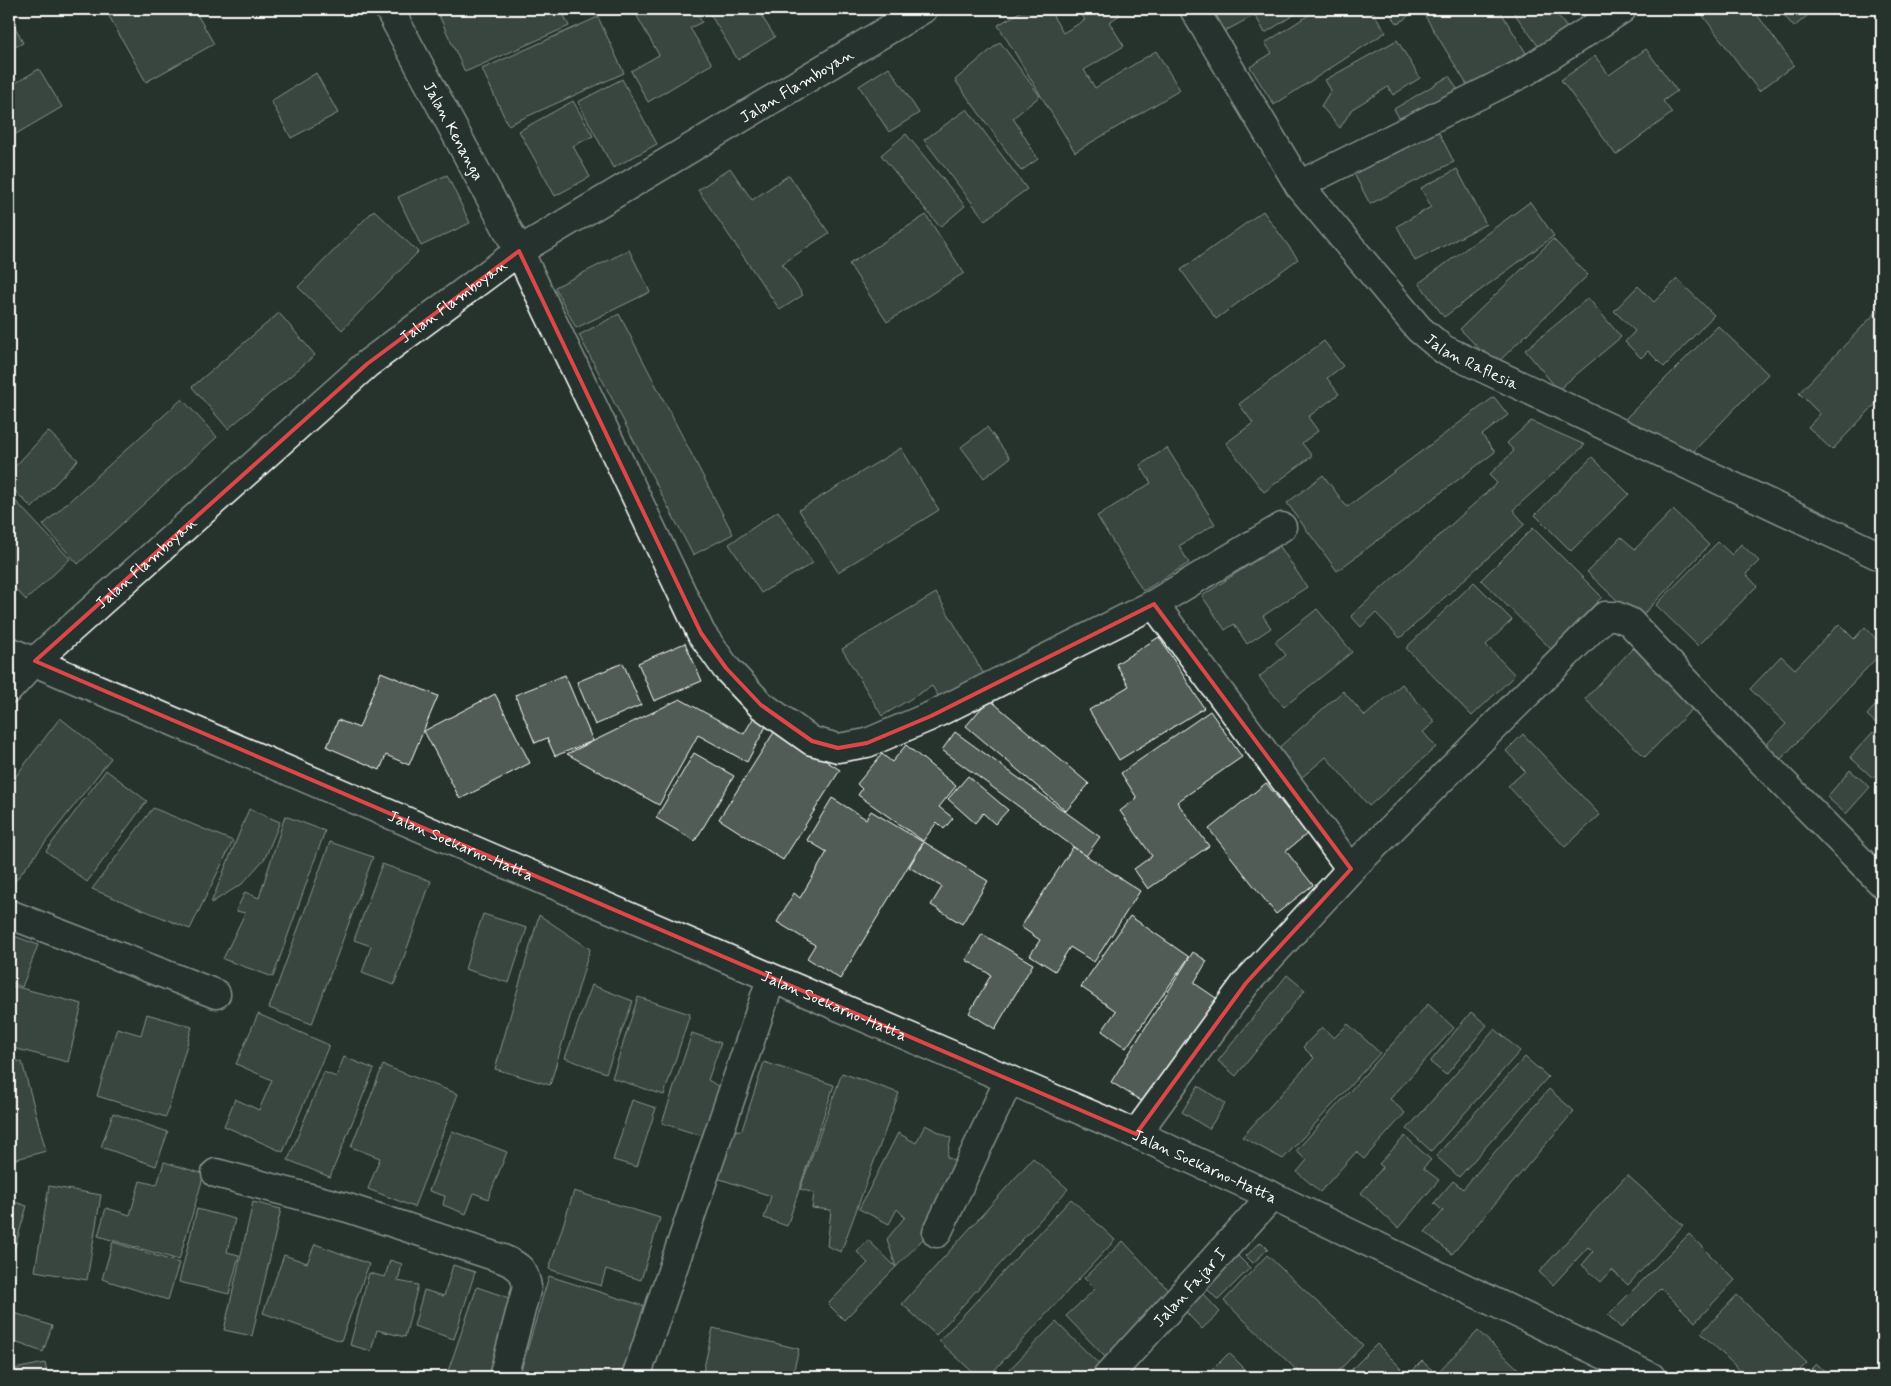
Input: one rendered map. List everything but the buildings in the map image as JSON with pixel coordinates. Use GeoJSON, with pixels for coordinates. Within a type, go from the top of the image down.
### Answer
{"type":"FeatureCollection","features":[{"type":"Feature","properties":{"kind":"street","name":"Jalan Kenanga"},"geometry":{"type":"LineString","coordinates":[[389,9],[519,251],[701,633],[726,668],[761,705],[812,742],[838,748],[867,743],[931,716],[1154,604],[1282,527]]}},
{"type":"Feature","properties":{"kind":"street","name":"Jalan Flamboyan"},"geometry":{"type":"LineString","coordinates":[[9,689],[35,661],[367,364],[519,251],[923,9]]}},
{"type":"Feature","properties":{"kind":"street","name":"Jalan Raflesia"},"geometry":{"type":"LineString","coordinates":[[1194,9],[1299,185],[1419,329],[1443,349],[1882,558]]}},
{"type":"Feature","properties":{"kind":"street"},"geometry":{"type":"LineString","coordinates":[[1299,185],[1526,72],[1622,9]]}},
{"type":"Feature","properties":{"kind":"street"},"geometry":{"type":"LineString","coordinates":[[1154,604],[1351,869]]}},
{"type":"Feature","properties":{"kind":"street"},"geometry":{"type":"LineString","coordinates":[[1136,1134],[1246,983],[1351,869],[1605,616],[1616,616],[1630,622],[1746,745],[1882,883]]}},
{"type":"Feature","properties":{"kind":"street","name":"Jalan Soekarno-Hatta"},"geometry":{"type":"LineString","coordinates":[[9,651],[1136,1134],[1272,1196],[1651,1377]]}},
{"type":"Feature","properties":{"kind":"street"},"geometry":{"type":"LineString","coordinates":[[9,914],[216,994]]}},
{"type":"Feature","properties":{"kind":"street"},"geometry":{"type":"LineString","coordinates":[[636,1377],[771,979]]}},
{"type":"Feature","properties":{"kind":"street"},"geometry":{"type":"LineString","coordinates":[[937,1233],[1008,1080]]}},
{"type":"Feature","properties":{"kind":"street"},"geometry":{"type":"LineString","coordinates":[[216,1172],[348,1208],[503,1259],[516,1265],[525,1274],[527,1287],[503,1377]]}},
{"type":"Feature","properties":{"kind":"street","name":"Jalan Fajar I"},"geometry":{"type":"LineString","coordinates":[[1108,1377],[1272,1196]]}},
{"type":"Feature","properties":{"kind":"highlighted area"},"geometry":{"type":"Polygon","coordinates":[[[519,251],[701,633],[726,668],[761,705],[812,741],[838,748],[867,743],[931,716],[1154,604],[1351,869],[1246,983],[1136,1134],[35,661],[367,364],[519,251]]]}}]}
